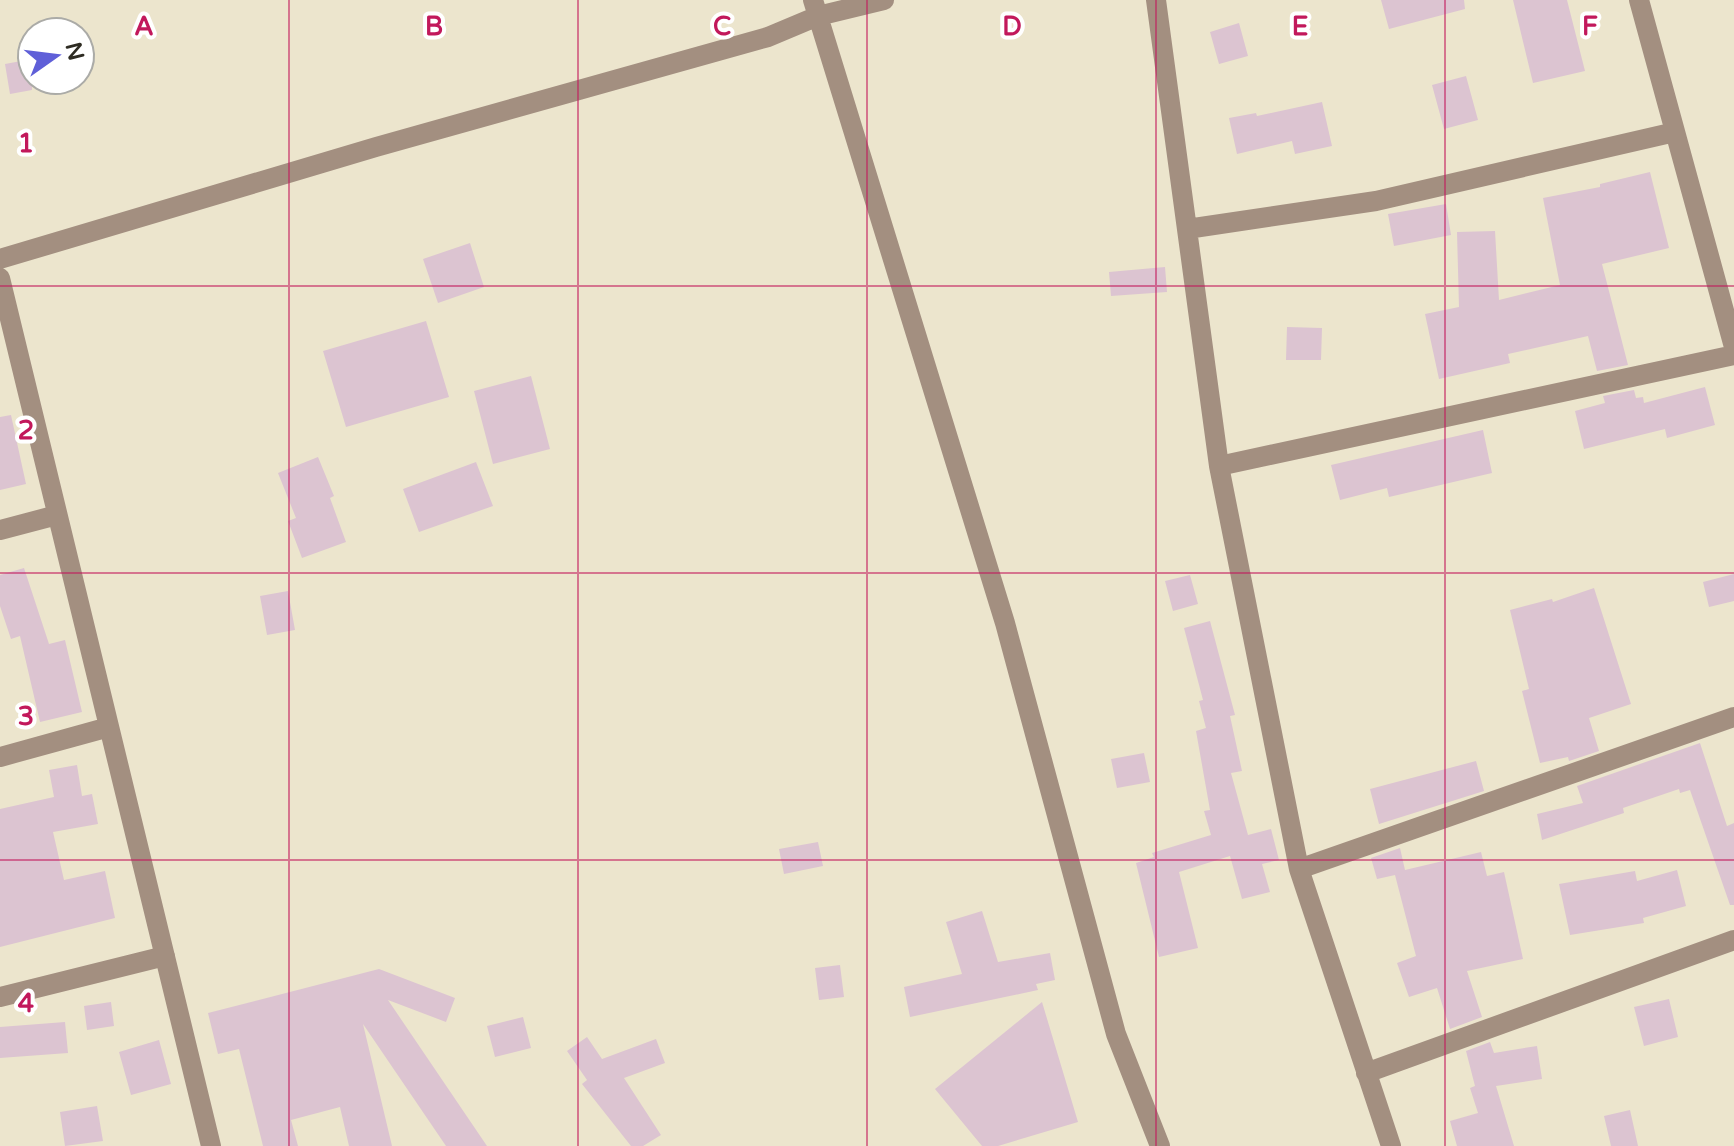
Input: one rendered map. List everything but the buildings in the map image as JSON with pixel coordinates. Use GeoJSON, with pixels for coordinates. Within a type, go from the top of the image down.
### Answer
{"type":"FeatureCollection","features":[{"type":"Feature","properties":{"kind":"street"},"geometry":{"type":"LineString","coordinates":[[0,259],[376,147],[768,37],[815,8],[884,0]]}},
{"type":"Feature","properties":{"kind":"street"},"geometry":{"type":"LineString","coordinates":[[1156,0],[1219,466],[1299,869],[1391,1146]]}},
{"type":"Feature","properties":{"kind":"street"},"geometry":{"type":"LineString","coordinates":[[1639,0],[1734,347]]}},
{"type":"Feature","properties":{"kind":"street"},"geometry":{"type":"LineString","coordinates":[[815,8],[1005,623],[1116,1034],[1160,1146]]}},
{"type":"Feature","properties":{"kind":"street"},"geometry":{"type":"LineString","coordinates":[[1187,229],[1376,201],[1675,132]]}},
{"type":"Feature","properties":{"kind":"street"},"geometry":{"type":"LineString","coordinates":[[0,278],[211,1146]]}},
{"type":"Feature","properties":{"kind":"street"},"geometry":{"type":"LineString","coordinates":[[1219,466],[1734,355]]}},
{"type":"Feature","properties":{"kind":"street"},"geometry":{"type":"LineString","coordinates":[[0,530],[57,515]]}},
{"type":"Feature","properties":{"kind":"street"},"geometry":{"type":"LineString","coordinates":[[1299,869],[1734,717]]}},
{"type":"Feature","properties":{"kind":"street"},"geometry":{"type":"LineString","coordinates":[[0,757],[109,727]]}},
{"type":"Feature","properties":{"kind":"street"},"geometry":{"type":"LineString","coordinates":[[1366,1073],[1734,940]]}},
{"type":"Feature","properties":{"kind":"street"},"geometry":{"type":"LineString","coordinates":[[0,997],[165,956]]}}]}
